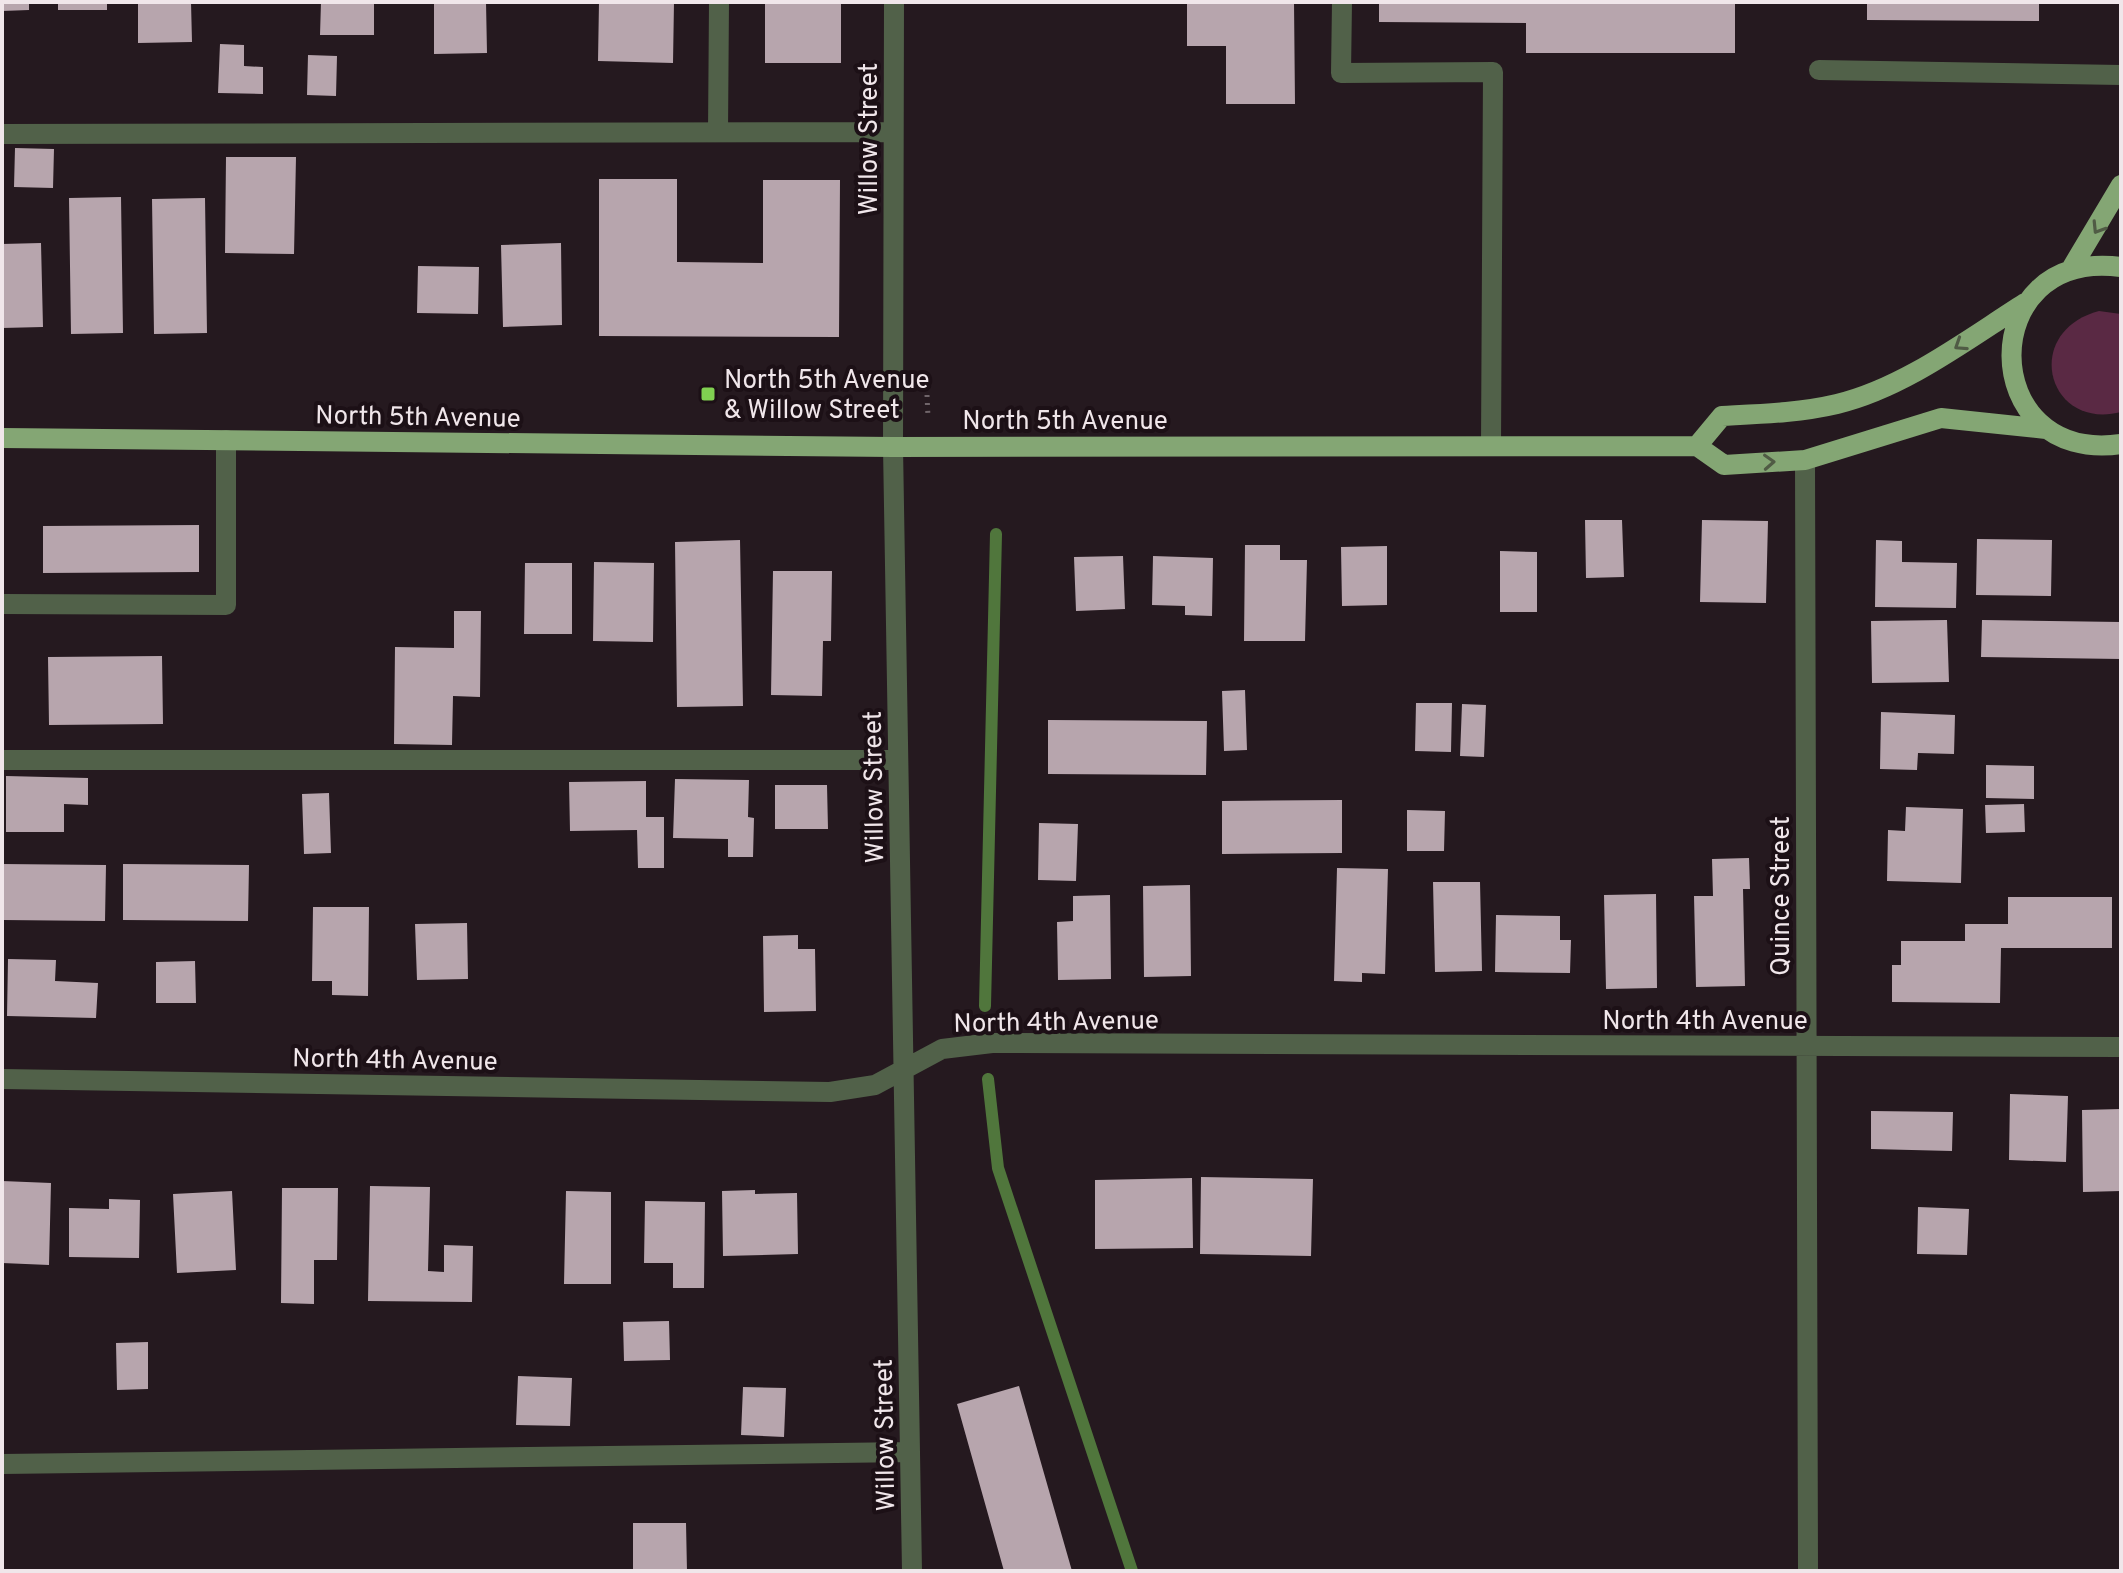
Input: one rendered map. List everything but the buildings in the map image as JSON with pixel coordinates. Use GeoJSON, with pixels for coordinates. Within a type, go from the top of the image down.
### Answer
{"type":"FeatureCollection","features":[{"type":"Feature","properties":{"kind":"main road"},"geometry":{"type":"LineString","coordinates":[[2071,269],[2121,185]]}},
{"type":"Feature","properties":{"kind":"main road"},"geometry":{"type":"LineString","coordinates":[[1697,446],[1722,416],[1781,413],[1840,403],[1922,369],[2025,303],[2046,282],[2071,269],[2099,264],[2121,267]]}},
{"type":"Feature","properties":{"kind":"main road"},"geometry":{"type":"LineString","coordinates":[[2025,303],[2013,329],[2009,356],[2014,384],[2026,409],[2046,429],[2071,442],[2099,447],[2121,444]]}},
{"type":"Feature","properties":{"kind":"main road","name":"North 5th Avenue"},"geometry":{"type":"LineString","coordinates":[[2,438],[893,447],[1697,446],[1724,465],[1805,460],[1941,418],[2046,429]]}},
{"type":"Feature","properties":{"kind":"street"},"geometry":{"type":"LineString","coordinates":[[718,132],[719,2]]}},
{"type":"Feature","properties":{"kind":"street","name":"Willow Street"},"geometry":{"type":"LineString","coordinates":[[894,2],[893,447],[912,1571]]}},
{"type":"Feature","properties":{"kind":"street"},"geometry":{"type":"LineString","coordinates":[[1342,2],[1341,73],[1493,72],[1491,446]]}},
{"type":"Feature","properties":{"kind":"street"},"geometry":{"type":"LineString","coordinates":[[1819,70],[2121,75]]}},
{"type":"Feature","properties":{"kind":"street"},"geometry":{"type":"LineString","coordinates":[[2,134],[893,132]]}},
{"type":"Feature","properties":{"kind":"street"},"geometry":{"type":"LineString","coordinates":[[2,604],[226,605],[226,440]]}},
{"type":"Feature","properties":{"kind":"street","name":"Quince Street"},"geometry":{"type":"LineString","coordinates":[[1805,460],[1808,1571]]}},
{"type":"Feature","properties":{"kind":"street"},"geometry":{"type":"LineString","coordinates":[[2,760],[898,760]]}},
{"type":"Feature","properties":{"kind":"street","name":"North 4th Avenue"},"geometry":{"type":"LineString","coordinates":[[2,1079],[830,1092],[875,1085],[942,1049],[992,1043],[2121,1047]]}},
{"type":"Feature","properties":{"kind":"street"},"geometry":{"type":"LineString","coordinates":[[2,1464],[910,1452]]}},
{"type":"Feature","properties":{"kind":"shaded area"},"geometry":{"type":"Polygon","coordinates":[[[2099,311],[2121,314],[2121,412],[2096,414],[2075,407],[2061,394],[2053,376],[2052,357],[2059,338],[2075,322],[2099,311]]]}},
{"type":"Feature","properties":{"kind":"waterway"},"geometry":{"type":"LineString","coordinates":[[985,1006],[996,534]]}},
{"type":"Feature","properties":{"kind":"waterway"},"geometry":{"type":"LineString","coordinates":[[988,1079],[998,1168],[1132,1571]]}},
{"type":"Feature","properties":{"kind":"place","name":"North 5th Avenue & Willow Street"},"geometry":{"type":"Point","coordinates":[708,394]}}]}
